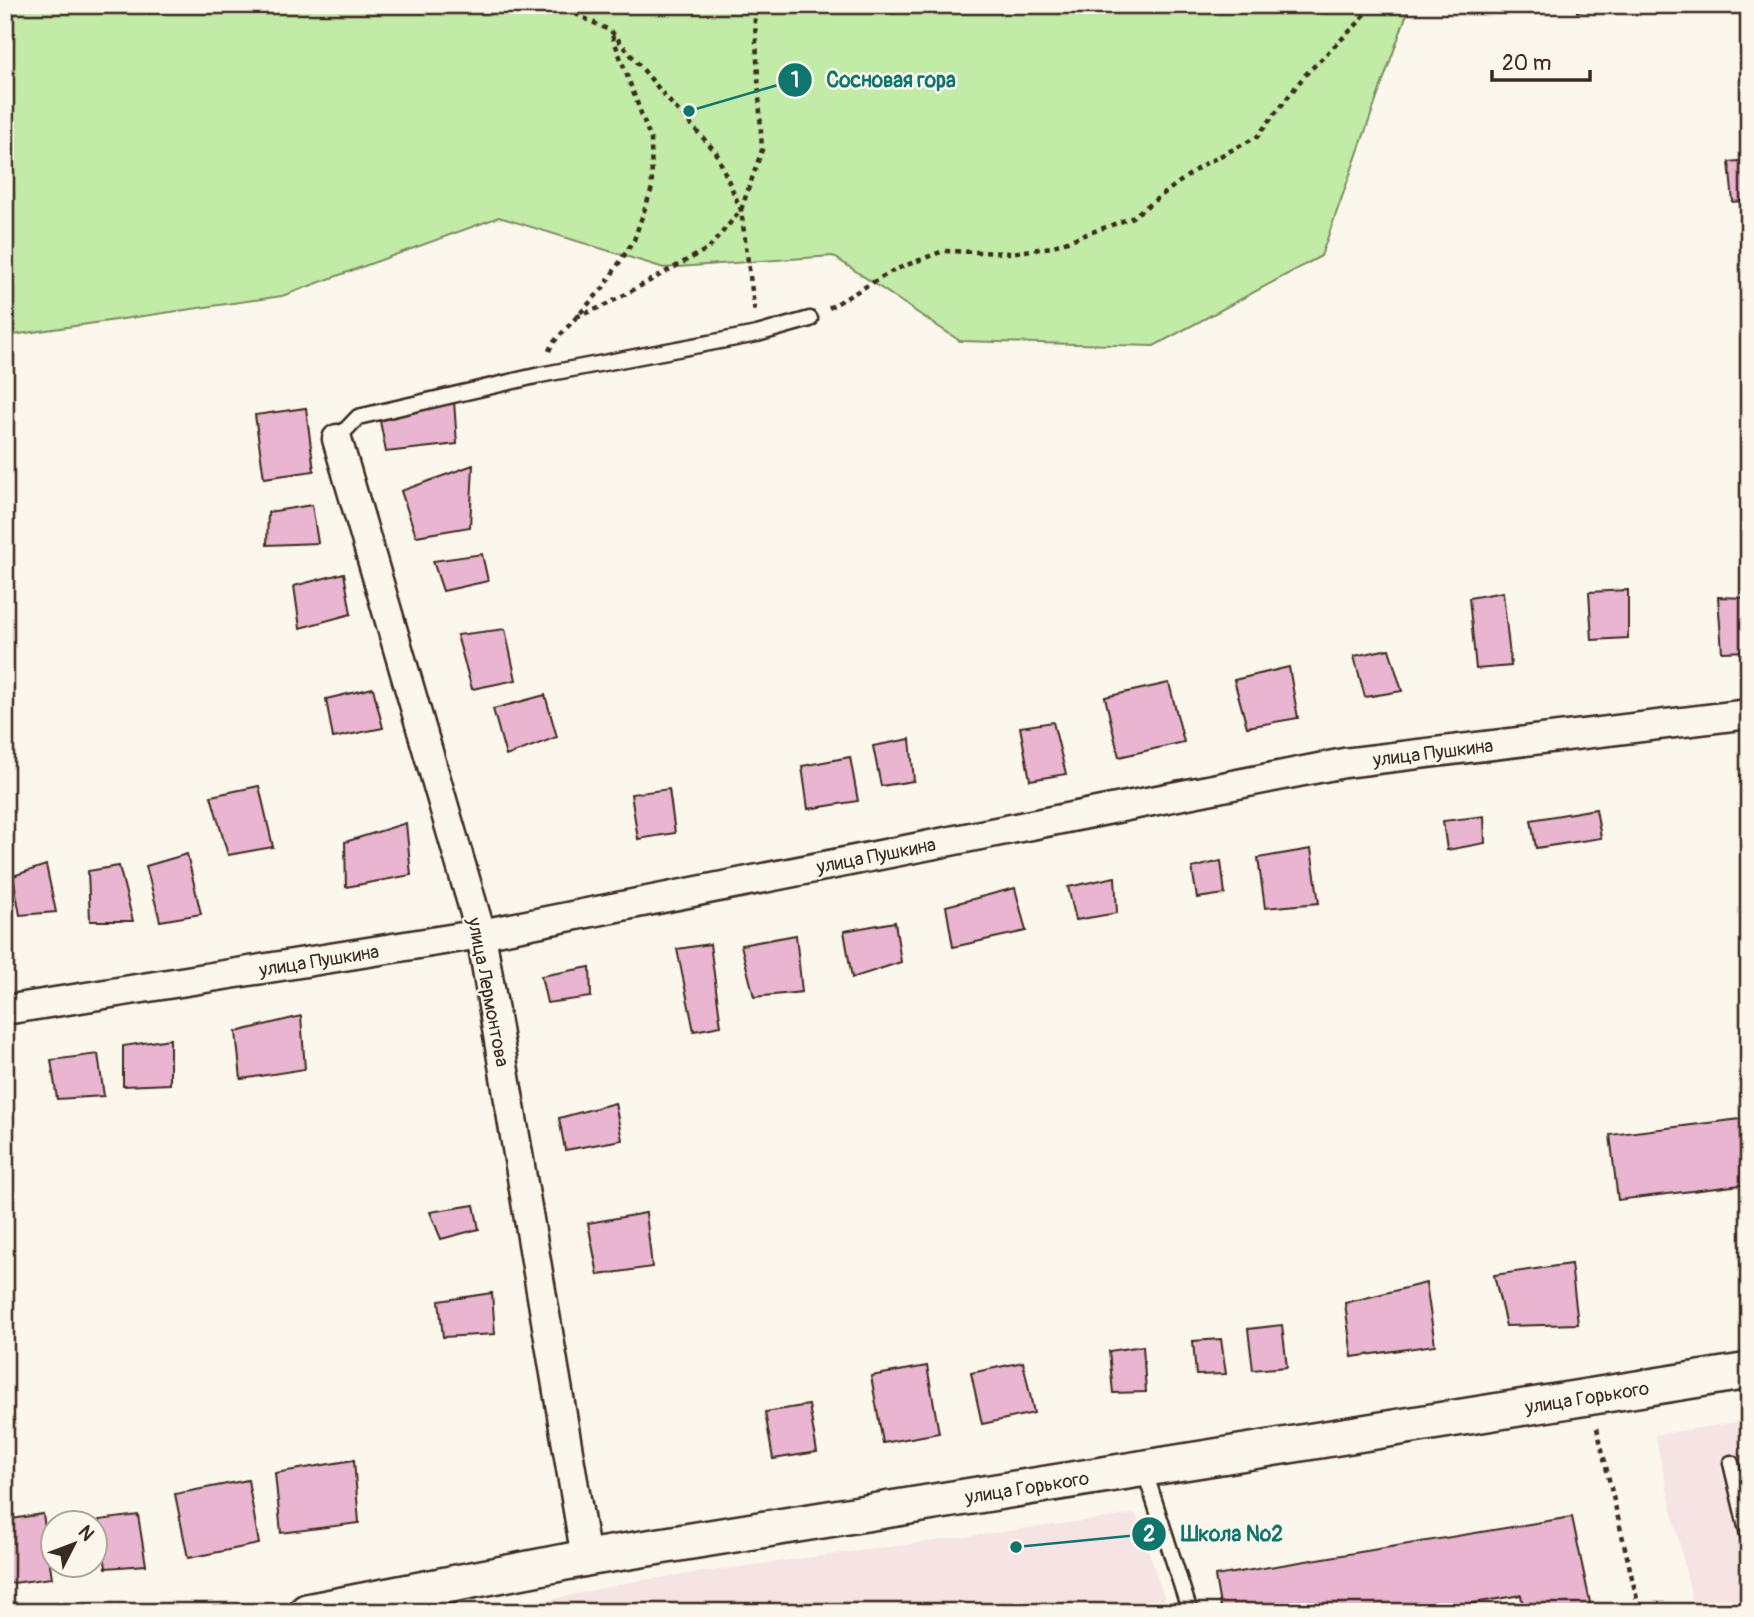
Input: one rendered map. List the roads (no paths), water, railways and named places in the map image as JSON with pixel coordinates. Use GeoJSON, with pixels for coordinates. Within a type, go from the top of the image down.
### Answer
{"type":"FeatureCollection","features":[{"type":"Feature","properties":{"kind":"street","name":"улица Лермонтова"},"geometry":{"type":"LineString","coordinates":[[337,439],[481,934],[586,1558]]}},
{"type":"Feature","properties":{"kind":"street","name":"улица Пушкина"},"geometry":{"type":"LineString","coordinates":[[5,1010],[481,934],[1344,763],[1749,714]]}},
{"type":"Feature","properties":{"kind":"street","name":"улица Горького"},"geometry":{"type":"LineString","coordinates":[[307,1612],[586,1558],[1749,1371]]}},
{"type":"Feature","properties":{"kind":"lane"},"geometry":{"type":"LineString","coordinates":[[337,439],[358,417],[540,375],[757,334],[810,319]]}},
{"type":"Feature","properties":{"kind":"lane"},"geometry":{"type":"LineString","coordinates":[[1731,1464],[1749,1539]]}},
{"type":"Feature","properties":{"kind":"lane"},"geometry":{"type":"LineString","coordinates":[[1144,1468],[1190,1612]]}},
{"type":"Feature","properties":{"kind":"place","name":"Сосновая гора"},"geometry":{"type":"Point","coordinates":[689,111]}},
{"type":"Feature","properties":{"kind":"place","name":"Школа №2"},"geometry":{"type":"Point","coordinates":[1016,1547]}}]}
